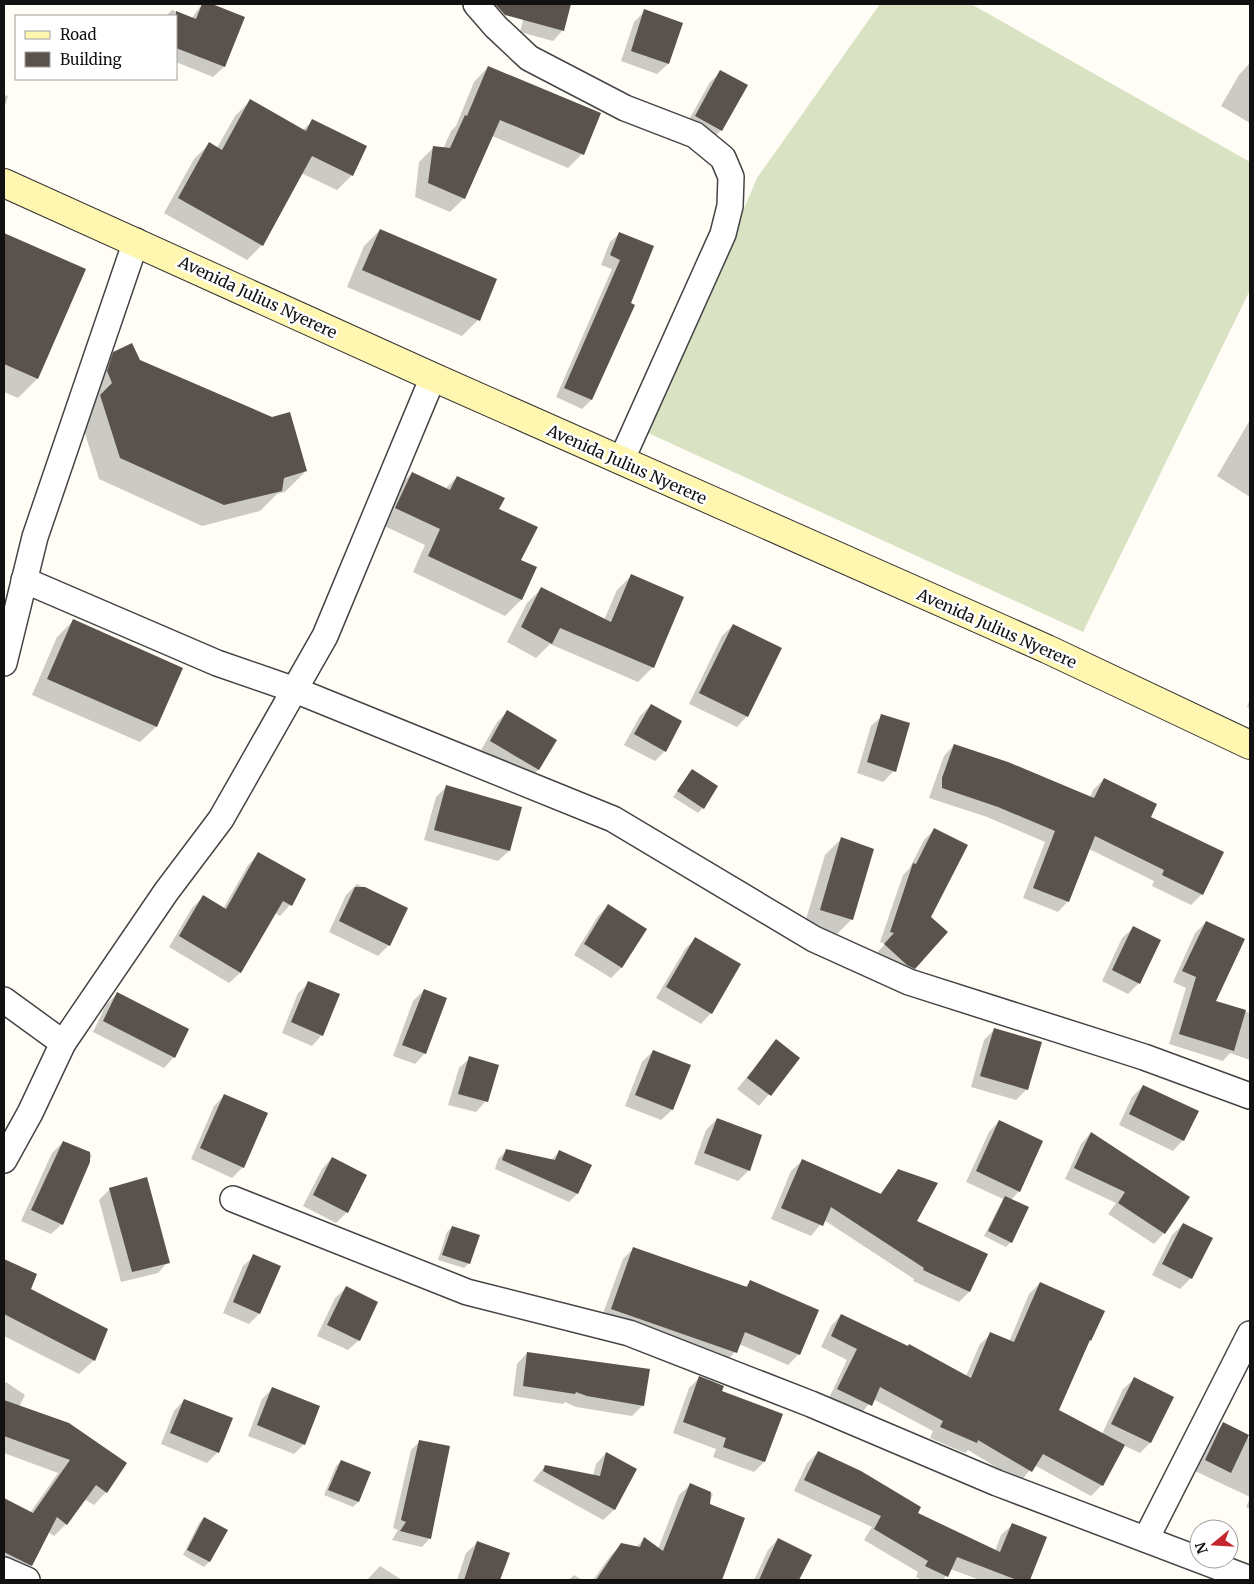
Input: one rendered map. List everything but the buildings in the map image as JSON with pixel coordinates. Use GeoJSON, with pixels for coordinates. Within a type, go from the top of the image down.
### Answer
{"type":"FeatureCollection","features":[{"type":"Feature","properties":{"kind":"street"},"geometry":{"type":"LineString","coordinates":[[476,4],[529,58],[625,108],[695,135],[723,158],[731,177],[730,206],[723,234],[621,461]]}},
{"type":"Feature","properties":{"kind":"street","name":"Avenida Julius Nyerere"},"geometry":{"type":"LineString","coordinates":[[4,183],[136,241],[433,378],[1047,649],[1250,745]]}},
{"type":"Feature","properties":{"kind":"street"},"geometry":{"type":"LineString","coordinates":[[4,662],[35,537],[136,241]]}},
{"type":"Feature","properties":{"kind":"street"},"geometry":{"type":"LineString","coordinates":[[4,1160],[64,1042],[166,892],[221,819],[325,636],[433,378]]}},
{"type":"Feature","properties":{"kind":"street"},"geometry":{"type":"LineString","coordinates":[[24,580],[217,663],[295,690],[613,819],[814,940],[909,982],[1144,1057],[1250,1096]]}},
{"type":"Feature","properties":{"kind":"street"},"geometry":{"type":"LineString","coordinates":[[4,1000],[64,1042]]}},
{"type":"Feature","properties":{"kind":"street"},"geometry":{"type":"LineString","coordinates":[[233,1199],[467,1292],[629,1333],[802,1400],[996,1483],[1250,1578]]}},
{"type":"Feature","properties":{"kind":"street"},"geometry":{"type":"LineString","coordinates":[[1146,1539],[1250,1334]]}},
{"type":"Feature","properties":{"kind":"street"},"geometry":{"type":"LineString","coordinates":[[4,1570],[27,1580]]}},
{"type":"Feature","properties":{"kind":"green space"},"geometry":{"type":"Polygon","coordinates":[[[880,4],[971,4],[1250,162],[1250,290],[1083,632],[648,433],[757,178],[880,4]]]}}]}
